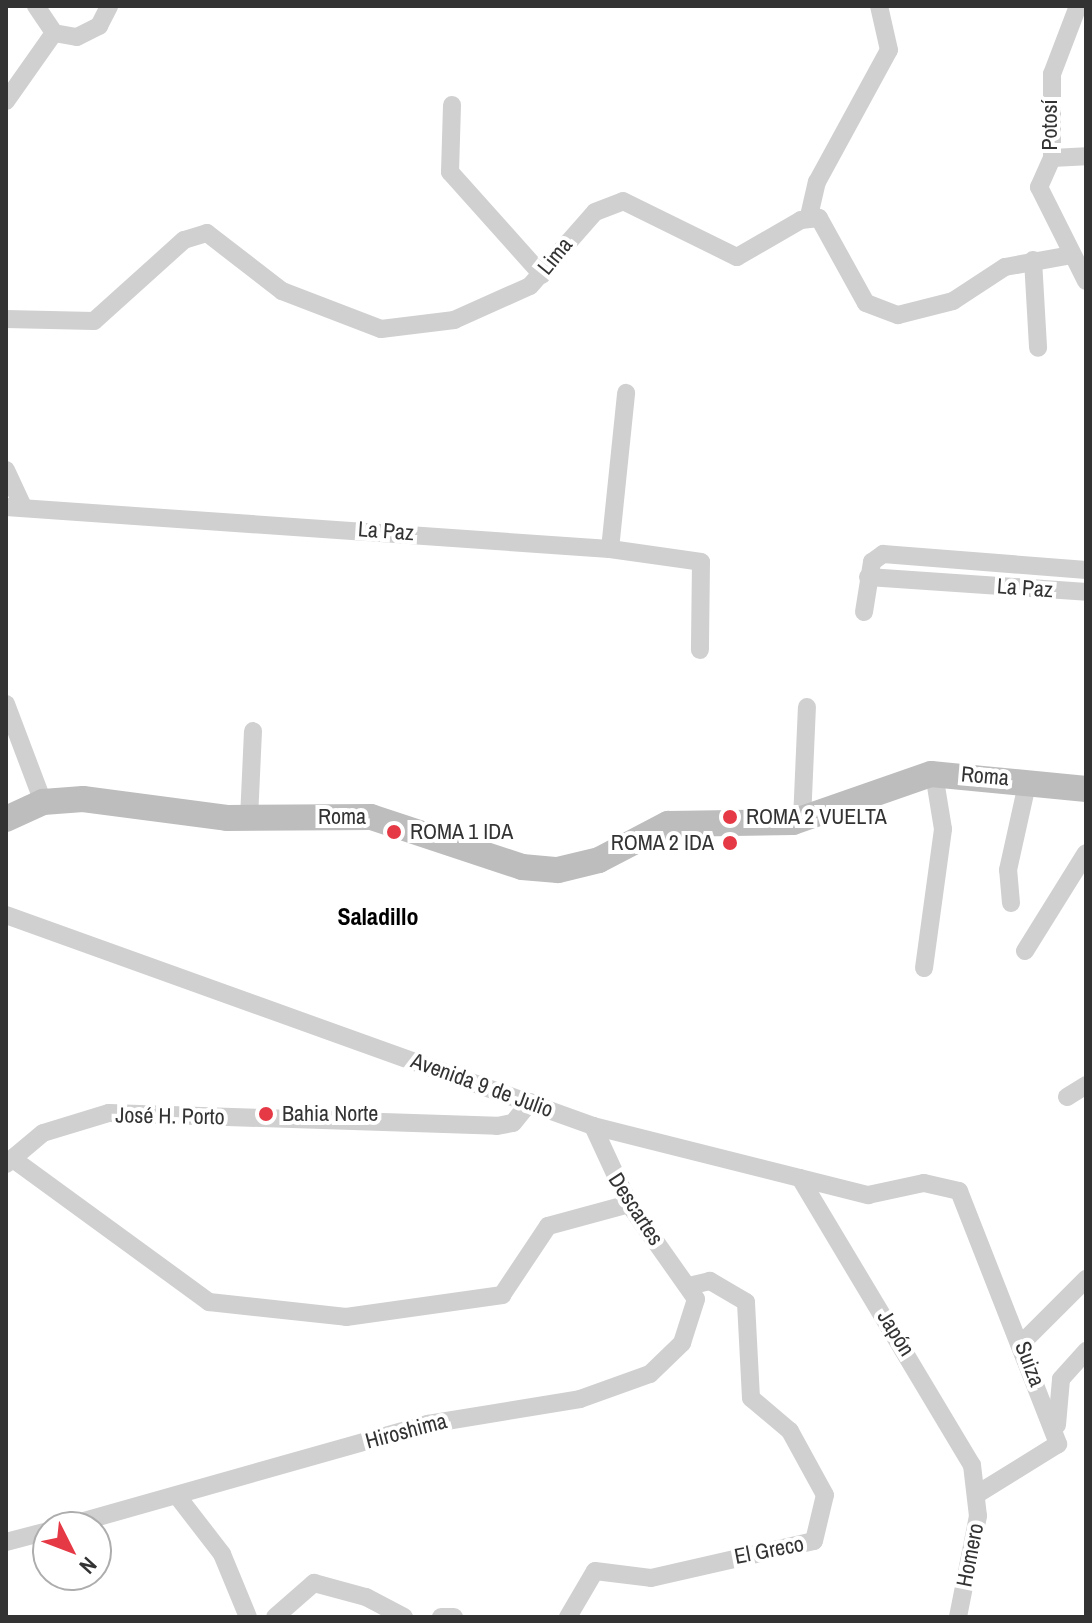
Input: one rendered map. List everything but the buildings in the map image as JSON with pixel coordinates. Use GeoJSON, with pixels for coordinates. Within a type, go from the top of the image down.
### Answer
{"type":"FeatureCollection","features":[{"type":"Feature","properties":{"kind":"main road","name":"Roma"},"geometry":{"type":"LineString","coordinates":[[6,819],[43,802],[92,800],[249,819],[394,820],[548,870],[599,860],[668,824],[750,827],[802,820],[934,774],[1028,780],[1086,789]]}},
{"type":"Feature","properties":{"kind":"street"},"geometry":{"type":"LineString","coordinates":[[36,6],[54,33]]}},
{"type":"Feature","properties":{"kind":"street"},"geometry":{"type":"LineString","coordinates":[[54,33],[89,33],[109,6]]}},
{"type":"Feature","properties":{"kind":"street"},"geometry":{"type":"LineString","coordinates":[[879,6],[889,50],[817,182],[809,216],[826,224],[866,303],[886,313],[936,308],[1005,267],[1071,255]]}},
{"type":"Feature","properties":{"kind":"street","name":"Potosí"},"geometry":{"type":"LineString","coordinates":[[1078,6],[1052,74],[1052,158],[1039,176],[1040,198],[1086,281]]}},
{"type":"Feature","properties":{"kind":"street"},"geometry":{"type":"LineString","coordinates":[[6,101],[54,33]]}},
{"type":"Feature","properties":{"kind":"street"},"geometry":{"type":"LineString","coordinates":[[452,105],[450,172],[542,275]]}},
{"type":"Feature","properties":{"kind":"street"},"geometry":{"type":"LineString","coordinates":[[1052,158],[1086,156]]}},
{"type":"Feature","properties":{"kind":"street","name":"Lima"},"geometry":{"type":"LineString","coordinates":[[6,319],[94,321],[184,240],[207,233],[282,291],[381,329],[466,316],[542,275],[579,226],[611,204],[633,201],[737,257],[809,216]]}},
{"type":"Feature","properties":{"kind":"street"},"geometry":{"type":"LineString","coordinates":[[1033,260],[1038,348]]}},
{"type":"Feature","properties":{"kind":"street"},"geometry":{"type":"LineString","coordinates":[[610,549],[626,393]]}},
{"type":"Feature","properties":{"kind":"street"},"geometry":{"type":"LineString","coordinates":[[6,470],[14,505]]}},
{"type":"Feature","properties":{"kind":"street","name":"La Paz"},"geometry":{"type":"LineString","coordinates":[[14,505],[610,549],[701,562],[700,650]]}},
{"type":"Feature","properties":{"kind":"street"},"geometry":{"type":"LineString","coordinates":[[864,612],[868,577],[883,554],[1086,570]]}},
{"type":"Feature","properties":{"kind":"street","name":"La Paz"},"geometry":{"type":"LineString","coordinates":[[868,577],[1086,592]]}},
{"type":"Feature","properties":{"kind":"street"},"geometry":{"type":"LineString","coordinates":[[6,704],[43,802]]}},
{"type":"Feature","properties":{"kind":"street"},"geometry":{"type":"LineString","coordinates":[[802,820],[807,707]]}},
{"type":"Feature","properties":{"kind":"street"},"geometry":{"type":"LineString","coordinates":[[249,819],[253,731]]}},
{"type":"Feature","properties":{"kind":"street"},"geometry":{"type":"LineString","coordinates":[[924,968],[943,829],[934,774]]}},
{"type":"Feature","properties":{"kind":"street"},"geometry":{"type":"LineString","coordinates":[[1011,903],[1008,870],[1028,780]]}},
{"type":"Feature","properties":{"kind":"street"},"geometry":{"type":"LineString","coordinates":[[1025,951],[1086,853]]}},
{"type":"Feature","properties":{"kind":"street","name":"Avenida 9 de Julio"},"geometry":{"type":"LineString","coordinates":[[6,915],[593,1126],[868,1195],[937,1183],[964,1197]]}},
{"type":"Feature","properties":{"kind":"street"},"geometry":{"type":"LineString","coordinates":[[1067,1097],[1086,1085]]}},
{"type":"Feature","properties":{"kind":"street","name":"José H. Porto"},"geometry":{"type":"LineString","coordinates":[[9,1162],[43,1133],[109,1113],[497,1126],[513,1123],[530,1102]]}},
{"type":"Feature","properties":{"kind":"street","name":"Descartes"},"geometry":{"type":"LineString","coordinates":[[593,1126],[629,1204],[689,1286]]}},
{"type":"Feature","properties":{"kind":"street"},"geometry":{"type":"LineString","coordinates":[[9,1162],[209,1302],[346,1317],[502,1295],[548,1226],[629,1204]]}},
{"type":"Feature","properties":{"kind":"street","name":"Japón"},"geometry":{"type":"LineString","coordinates":[[800,1178],[965,1447],[979,1493]]}},
{"type":"Feature","properties":{"kind":"street","name":"Suiza"},"geometry":{"type":"LineString","coordinates":[[964,1197],[1056,1436]]}},
{"type":"Feature","properties":{"kind":"street"},"geometry":{"type":"LineString","coordinates":[[1022,1343],[1086,1279]]}},
{"type":"Feature","properties":{"kind":"street","name":"El Greco"},"geometry":{"type":"LineString","coordinates":[[568,1617],[595,1571],[651,1578],[814,1541],[825,1495],[790,1431],[751,1398],[746,1302],[710,1281],[689,1286]]}},
{"type":"Feature","properties":{"kind":"street","name":"Hiroshima"},"geometry":{"type":"LineString","coordinates":[[112,1514],[428,1424],[580,1399],[635,1382],[682,1343],[695,1312],[689,1286]]}},
{"type":"Feature","properties":{"kind":"street"},"geometry":{"type":"LineString","coordinates":[[979,1493],[1055,1450],[1061,1379],[1086,1351]]}},
{"type":"Feature","properties":{"kind":"street","name":"Homero"},"geometry":{"type":"LineString","coordinates":[[958,1617],[979,1493]]}},
{"type":"Feature","properties":{"kind":"street"},"geometry":{"type":"LineString","coordinates":[[178,1497],[222,1554],[248,1617]]}},
{"type":"Feature","properties":{"kind":"street"},"geometry":{"type":"LineString","coordinates":[[6,1542],[32,1535]]}},
{"type":"Feature","properties":{"kind":"street"},"geometry":{"type":"LineString","coordinates":[[275,1617],[314,1583],[366,1597],[404,1617]]}},
{"type":"Feature","properties":{"kind":"street"},"geometry":{"type":"LineString","coordinates":[[441,1617],[454,1617]]}},
{"type":"Feature","properties":{"kind":"place","name":"ROMA 2 VUELTA"},"geometry":{"type":"Point","coordinates":[730,817]}},
{"type":"Feature","properties":{"kind":"place","name":"ROMA 1 IDA"},"geometry":{"type":"Point","coordinates":[394,832]}},
{"type":"Feature","properties":{"kind":"place","name":"ROMA 2 IDA"},"geometry":{"type":"Point","coordinates":[730,843]}},
{"type":"Feature","properties":{"kind":"place","name":"Bahia Norte"},"geometry":{"type":"Point","coordinates":[266,1114]}},
{"type":"Feature","properties":{"kind":"district","name":"Saladillo"},"geometry":{"type":"Point","coordinates":[378,917]}}]}
